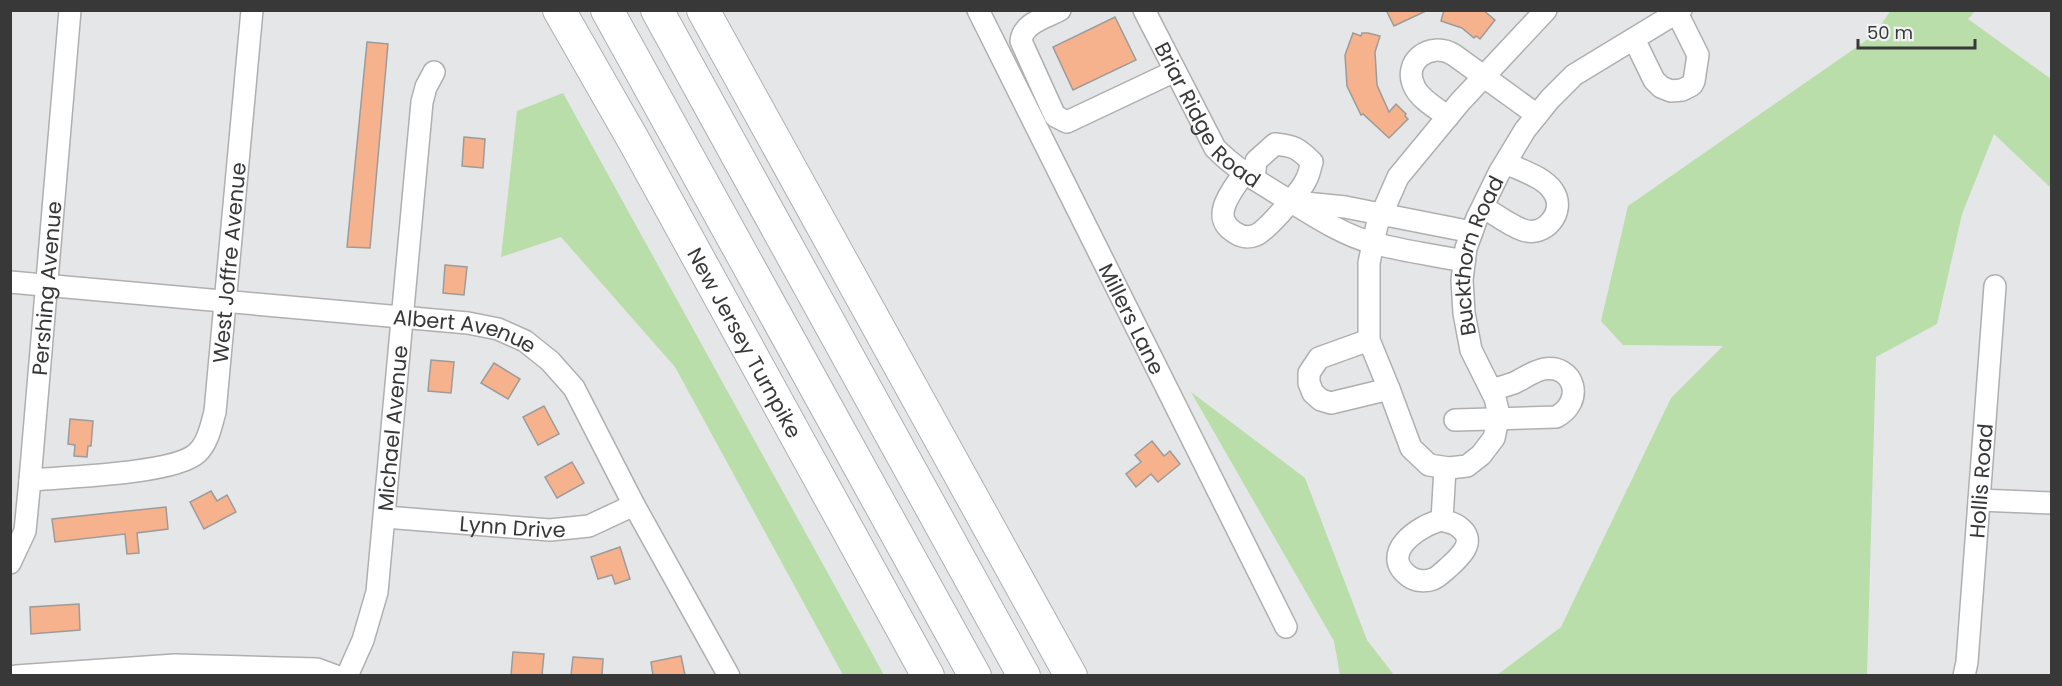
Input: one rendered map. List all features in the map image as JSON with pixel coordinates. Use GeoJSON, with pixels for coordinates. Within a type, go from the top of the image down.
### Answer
{"type":"FeatureCollection","features":[{"type":"Feature","properties":{"kind":"highway","name":"New Jersey Turnpike"},"geometry":{"type":"LineString","coordinates":[[559,10],[928,675]]}},
{"type":"Feature","properties":{"kind":"highway","name":"New Jersey Turnpike"},"geometry":{"type":"LineString","coordinates":[[607,10],[975,675]]}},
{"type":"Feature","properties":{"kind":"highway"},"geometry":{"type":"LineString","coordinates":[[657,10],[1024,675]]}},
{"type":"Feature","properties":{"kind":"highway"},"geometry":{"type":"LineString","coordinates":[[703,10],[1071,675]]}},
{"type":"Feature","properties":{"kind":"street","name":"Pershing Avenue"},"geometry":{"type":"LineString","coordinates":[[10,563],[25,531],[70,10]]}},
{"type":"Feature","properties":{"kind":"street","name":"West Joffre Avenue"},"geometry":{"type":"LineString","coordinates":[[30,480],[144,471],[178,464],[196,454],[206,442],[215,412],[252,10]]}},
{"type":"Feature","properties":{"kind":"street","name":"Millers Lane"},"geometry":{"type":"LineString","coordinates":[[978,10],[1286,627]]}},
{"type":"Feature","properties":{"kind":"street"},"geometry":{"type":"LineString","coordinates":[[1060,10],[1029,26],[1022,33],[1021,41],[1055,116],[1067,122],[1176,71]]}},
{"type":"Feature","properties":{"kind":"street","name":"Briar Ridge Road"},"geometry":{"type":"LineString","coordinates":[[1144,10],[1215,148],[1227,160],[1249,176],[1327,223],[1372,243],[1464,261]]}},
{"type":"Feature","properties":{"kind":"street"},"geometry":{"type":"LineString","coordinates":[[1498,418],[1494,438],[1481,455],[1467,466],[1445,468],[1429,465],[1410,448],[1369,340],[1368,301],[1372,243],[1381,213],[1398,177],[1448,117],[1546,10]]}},
{"type":"Feature","properties":{"kind":"street"},"geometry":{"type":"LineString","coordinates":[[1634,39],[1650,73],[1661,87],[1671,91],[1682,90],[1692,85],[1698,55],[1679,12]]}},
{"type":"Feature","properties":{"kind":"street","name":"Buckthorn Road"},"geometry":{"type":"LineString","coordinates":[[1498,418],[1495,398],[1472,350],[1464,313],[1462,280],[1466,248],[1483,207],[1525,130],[1550,99],[1574,75],[1679,12]]}},
{"type":"Feature","properties":{"kind":"street"},"geometry":{"type":"LineString","coordinates":[[1448,117],[1415,88],[1412,78],[1413,68],[1418,58],[1426,52],[1437,49],[1447,51],[1537,116]]}},
{"type":"Feature","properties":{"kind":"street","name":"Michael Avenue"},"geometry":{"type":"LineString","coordinates":[[347,675],[363,640],[377,592],[422,102],[426,87],[434,72]]}},
{"type":"Feature","properties":{"kind":"street"},"geometry":{"type":"LineString","coordinates":[[1275,144],[1300,150],[1312,162],[1307,180],[1290,201],[1259,234],[1249,237],[1238,235],[1230,230],[1222,213],[1224,203],[1249,176],[1256,161],[1275,144]]}},
{"type":"Feature","properties":{"kind":"street"},"geometry":{"type":"LineString","coordinates":[[1483,207],[1523,230],[1534,231],[1544,228],[1556,214],[1558,203],[1551,188],[1506,163]]}},
{"type":"Feature","properties":{"kind":"street","name":"Briar Ridge Road"},"geometry":{"type":"LineString","coordinates":[[1290,201],[1381,213],[1472,232]]}},
{"type":"Feature","properties":{"kind":"street","name":"Albert Avenue"},"geometry":{"type":"LineString","coordinates":[[10,282],[468,323],[498,329],[525,341],[550,361],[573,388],[634,505],[729,675]]}},
{"type":"Feature","properties":{"kind":"street","name":"Hollis Road"},"geometry":{"type":"LineString","coordinates":[[1964,675],[1967,662],[1995,286]]}},
{"type":"Feature","properties":{"kind":"street"},"geometry":{"type":"LineString","coordinates":[[1369,340],[1318,358],[1309,373],[1309,383],[1313,393],[1321,400],[1331,403],[1389,389]]}},
{"type":"Feature","properties":{"kind":"street"},"geometry":{"type":"LineString","coordinates":[[1455,420],[1556,417],[1565,413],[1570,407],[1574,389],[1563,372],[1543,369],[1510,385],[1491,389]]}},
{"type":"Feature","properties":{"kind":"street"},"geometry":{"type":"LineString","coordinates":[[1442,520],[1445,468]]}},
{"type":"Feature","properties":{"kind":"street"},"geometry":{"type":"LineString","coordinates":[[1979,500],[2052,503]]}},
{"type":"Feature","properties":{"kind":"street","name":"Lynn Drive"},"geometry":{"type":"LineString","coordinates":[[385,517],[550,530],[589,526],[634,505]]}},
{"type":"Feature","properties":{"kind":"street"},"geometry":{"type":"LineString","coordinates":[[16,675],[175,665],[214,671],[317,669],[336,675]]}},
{"type":"Feature","properties":{"kind":"green space"},"geometry":{"type":"Polygon","coordinates":[[[1891,10],[1975,11],[1968,19],[2051,79],[2052,189],[1994,134],[1962,214],[1937,324],[1876,357],[1867,675],[1497,675],[1561,627],[1671,398],[1723,346],[1623,345],[1601,321],[1628,206],[1874,35],[1891,10]]]}},
{"type":"Feature","properties":{"kind":"green space"},"geometry":{"type":"Polygon","coordinates":[[[563,93],[884,675],[843,675],[675,367],[561,237],[501,257],[517,111],[563,93]]]}},
{"type":"Feature","properties":{"kind":"green space"},"geometry":{"type":"Polygon","coordinates":[[[1191,392],[1305,478],[1367,640],[1394,675],[1340,675],[1334,641],[1191,392]]]}},
{"type":"Feature","properties":{"kind":"building"},"geometry":{"type":"Polygon","coordinates":[[[1386,10],[1428,10],[1394,26],[1386,10]]]}},
{"type":"Feature","properties":{"kind":"building"},"geometry":{"type":"Polygon","coordinates":[[[1444,10],[1483,10],[1495,20],[1480,39],[1476,36],[1474,38],[1462,28],[1441,21],[1444,10]]]}},
{"type":"Feature","properties":{"kind":"building"},"geometry":{"type":"Polygon","coordinates":[[[1115,17],[1136,60],[1073,90],[1053,47],[1115,17]]]}},
{"type":"Feature","properties":{"kind":"building"},"geometry":{"type":"Polygon","coordinates":[[[1353,33],[1361,36],[1362,33],[1368,33],[1380,36],[1375,52],[1377,85],[1389,112],[1396,104],[1408,119],[1389,138],[1363,114],[1361,115],[1347,86],[1345,55],[1353,33]]]}},
{"type":"Feature","properties":{"kind":"building"},"geometry":{"type":"Polygon","coordinates":[[[367,42],[388,44],[370,248],[347,247],[367,42]]]}},
{"type":"Feature","properties":{"kind":"building"},"geometry":{"type":"Polygon","coordinates":[[[464,137],[485,139],[483,168],[462,166],[464,137]]]}},
{"type":"Feature","properties":{"kind":"building"},"geometry":{"type":"Polygon","coordinates":[[[445,265],[467,267],[464,295],[443,293],[445,265]]]}},
{"type":"Feature","properties":{"kind":"building"},"geometry":{"type":"Polygon","coordinates":[[[431,360],[454,362],[451,393],[428,391],[431,360]]]}},
{"type":"Feature","properties":{"kind":"building"},"geometry":{"type":"Polygon","coordinates":[[[494,363],[520,379],[508,399],[481,383],[494,363]]]}},
{"type":"Feature","properties":{"kind":"building"},"geometry":{"type":"Polygon","coordinates":[[[544,406],[559,434],[538,445],[523,417],[544,406]]]}},
{"type":"Feature","properties":{"kind":"building"},"geometry":{"type":"Polygon","coordinates":[[[70,419],[93,421],[91,446],[88,446],[87,457],[74,456],[75,445],[68,444],[70,419]]]}},
{"type":"Feature","properties":{"kind":"building"},"geometry":{"type":"Polygon","coordinates":[[[1152,441],[1164,456],[1170,451],[1180,464],[1158,482],[1151,474],[1136,487],[1126,474],[1141,462],[1135,455],[1152,441]]]}},
{"type":"Feature","properties":{"kind":"building"},"geometry":{"type":"Polygon","coordinates":[[[572,462],[584,483],[557,498],[545,477],[572,462]]]}},
{"type":"Feature","properties":{"kind":"building"},"geometry":{"type":"Polygon","coordinates":[[[211,491],[217,501],[227,495],[236,512],[204,529],[190,502],[211,491]]]}},
{"type":"Feature","properties":{"kind":"building"},"geometry":{"type":"Polygon","coordinates":[[[166,507],[168,529],[137,533],[139,553],[127,554],[125,534],[55,542],[52,519],[166,507]]]}},
{"type":"Feature","properties":{"kind":"building"},"geometry":{"type":"Polygon","coordinates":[[[620,547],[630,579],[615,584],[612,575],[598,579],[591,557],[620,547]]]}},
{"type":"Feature","properties":{"kind":"building"},"geometry":{"type":"Polygon","coordinates":[[[79,604],[80,630],[31,634],[30,607],[79,604]]]}},
{"type":"Feature","properties":{"kind":"building"},"geometry":{"type":"Polygon","coordinates":[[[513,652],[544,654],[542,675],[511,675],[513,652]]]}},
{"type":"Feature","properties":{"kind":"building"},"geometry":{"type":"Polygon","coordinates":[[[681,656],[685,675],[653,675],[651,662],[681,656]]]}},
{"type":"Feature","properties":{"kind":"building"},"geometry":{"type":"Polygon","coordinates":[[[573,657],[603,659],[602,675],[571,675],[573,657]]]}}]}
